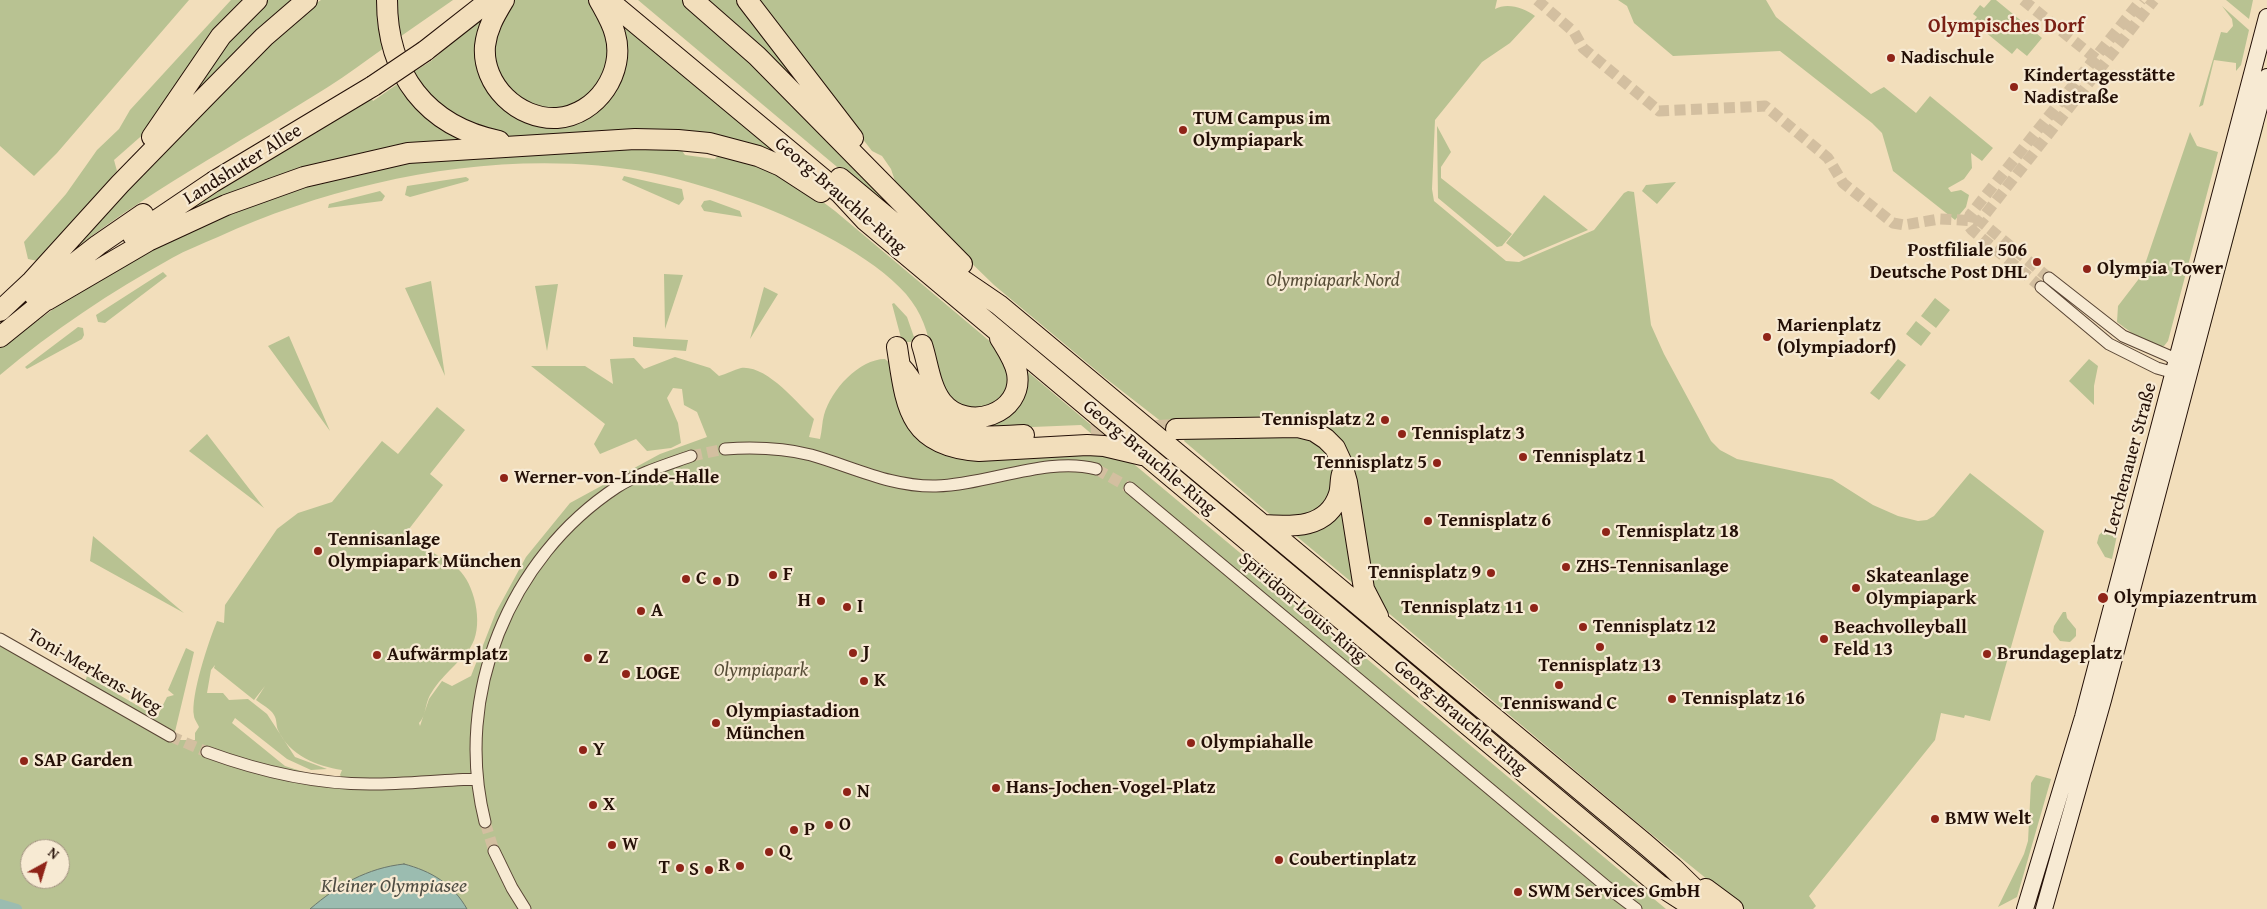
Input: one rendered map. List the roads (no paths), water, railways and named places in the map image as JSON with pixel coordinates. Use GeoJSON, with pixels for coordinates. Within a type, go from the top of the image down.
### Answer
{"type":"FeatureCollection","features":[{"type":"Feature","properties":{"kind":"highway"},"geometry":{"type":"LineString","coordinates":[[120,184],[216,42],[257,0]]}},
{"type":"Feature","properties":{"kind":"highway"},"geometry":{"type":"LineString","coordinates":[[0,311],[32,281],[120,184],[202,100],[264,37],[306,0]]}},
{"type":"Feature","properties":{"kind":"highway"},"geometry":{"type":"LineString","coordinates":[[387,0],[390,42],[406,79],[418,97],[447,121],[475,136],[521,145]]}},
{"type":"Feature","properties":{"kind":"highway","name":"Landshuter Allee"},"geometry":{"type":"LineString","coordinates":[[422,45],[471,0]]}},
{"type":"Feature","properties":{"kind":"highway","name":"Landshuter Allee"},"geometry":{"type":"LineString","coordinates":[[0,337],[101,258],[490,0]]}},
{"type":"Feature","properties":{"kind":"highway"},"geometry":{"type":"LineString","coordinates":[[504,0],[490,24],[485,47],[488,70],[494,82],[511,102],[522,111],[535,116],[559,118],[580,111],[592,103],[604,91],[612,78],[618,51],[616,35],[599,0]]}},
{"type":"Feature","properties":{"kind":"highway","name":"Georg-Brauchle-Ring"},"geometry":{"type":"LineString","coordinates":[[608,0],[840,193],[865,220],[1659,885],[1696,909]]}},
{"type":"Feature","properties":{"kind":"highway","name":"Georg-Brauchle-Ring"},"geometry":{"type":"LineString","coordinates":[[628,0],[953,272],[999,304],[1382,624],[1673,868],[1714,909]]}},
{"type":"Feature","properties":{"kind":"highway"},"geometry":{"type":"LineString","coordinates":[[693,0],[757,56],[999,304]]}},
{"type":"Feature","properties":{"kind":"highway"},"geometry":{"type":"LineString","coordinates":[[747,0],[860,147],[874,175]]}},
{"type":"Feature","properties":{"kind":"highway","name":"Landshuter Allee"},"geometry":{"type":"LineString","coordinates":[[0,320],[98,245],[206,172],[371,80]]}},
{"type":"Feature","properties":{"kind":"highway"},"geometry":{"type":"LineString","coordinates":[[47,300],[183,223],[226,205],[304,177],[408,153],[635,139],[709,143],[758,156],[781,166],[865,220]]}},
{"type":"Feature","properties":{"kind":"highway"},"geometry":{"type":"LineString","coordinates":[[924,401],[922,344],[934,388],[943,403],[956,414],[975,419],[984,418],[998,413],[1005,407],[1012,398],[1017,385],[1017,371],[996,330]]}},
{"type":"Feature","properties":{"kind":"highway"},"geometry":{"type":"LineString","coordinates":[[1091,434],[969,436],[947,429],[938,423],[898,356],[902,391],[910,413],[924,431],[944,444],[963,450],[979,451],[1104,446],[1148,456]]}},
{"type":"Feature","properties":{"kind":"highway"},"geometry":{"type":"LineString","coordinates":[[1176,429],[1298,427],[1314,431],[1326,438],[1335,448],[1348,482],[1364,589],[1382,624]]}},
{"type":"Feature","properties":{"kind":"highway"},"geometry":{"type":"LineString","coordinates":[[1263,525],[1292,527],[1318,520],[1331,508],[1340,493],[1342,470]]}},
{"type":"Feature","properties":{"kind":"highway"},"geometry":{"type":"LineString","coordinates":[[1673,868],[1705,887],[1733,909]]}},
{"type":"Feature","properties":{"kind":"highway"},"geometry":{"type":"LineString","coordinates":[[1659,885],[1681,909]]}},
{"type":"Feature","properties":{"kind":"main road","name":"Lerchenauer Straße"},"geometry":{"type":"LineString","coordinates":[[2025,909],[2081,722],[2267,17]]}},
{"type":"Feature","properties":{"kind":"main road","name":"Lerchenauer Straße"},"geometry":{"type":"LineString","coordinates":[[2044,909],[2093,737],[2267,77]]}},
{"type":"Feature","properties":{"kind":"street"},"geometry":{"type":"LineString","coordinates":[[2049,278],[2110,326],[2133,341],[2169,356],[2175,369]]}},
{"type":"Feature","properties":{"kind":"street"},"geometry":{"type":"LineString","coordinates":[[2041,288],[2093,332],[2123,353],[2190,373]]}},
{"type":"Feature","properties":{"kind":"street"},"geometry":{"type":"LineString","coordinates":[[2093,332],[2101,327],[2110,326]]}},
{"type":"Feature","properties":{"kind":"street"},"geometry":{"type":"LineString","coordinates":[[724,448],[775,448],[811,455],[880,479],[901,484],[936,486],[975,481],[1050,466],[1084,466],[1096,469]]}},
{"type":"Feature","properties":{"kind":"street"},"geometry":{"type":"LineString","coordinates":[[485,822],[477,779],[476,755],[481,690],[497,634],[531,570],[567,527],[619,486],[651,471],[691,456]]}},
{"type":"Feature","properties":{"kind":"street","name":"Spiridon-Louis-Ring"},"geometry":{"type":"LineString","coordinates":[[1130,488],[1600,881],[1636,909]]}},
{"type":"Feature","properties":{"kind":"street","name":"Toni-Merkens-Weg"},"geometry":{"type":"LineString","coordinates":[[0,639],[170,736]]}},
{"type":"Feature","properties":{"kind":"street"},"geometry":{"type":"LineString","coordinates":[[207,752],[271,772],[335,782],[370,784],[477,779]]}},
{"type":"Feature","properties":{"kind":"street"},"geometry":{"type":"LineString","coordinates":[[494,851],[512,888],[525,909]]}},
{"type":"Feature","properties":{"kind":"water","name":"Kleiner Olympiasee"},"geometry":{"type":"Polygon","coordinates":[[[404,864],[423,870],[440,880],[455,892],[467,909],[310,909],[331,892],[354,879],[378,869],[404,864]]]}},
{"type":"Feature","properties":{"kind":"waterway"},"geometry":{"type":"LineString","coordinates":[[0,904],[17,909]]}},
{"type":"Feature","properties":{"kind":"tunnel"},"geometry":{"type":"LineString","coordinates":[[1537,0],[1574,32],[1583,48],[1659,111],[1765,106],[1828,158],[1843,183],[1893,223],[1904,225],[1939,219],[1980,221]]}},
{"type":"Feature","properties":{"kind":"tunnel"},"geometry":{"type":"LineString","coordinates":[[2023,0],[2100,62]]}},
{"type":"Feature","properties":{"kind":"tunnel"},"geometry":{"type":"LineString","coordinates":[[2041,287],[1972,230],[1968,225],[1970,215],[2141,0]]}},
{"type":"Feature","properties":{"kind":"tunnel"},"geometry":{"type":"LineString","coordinates":[[2049,278],[1980,221],[2154,0]]}},
{"type":"Feature","properties":{"kind":"tunnel"},"geometry":{"type":"LineString","coordinates":[[1091,434],[1176,429]]}},
{"type":"Feature","properties":{"kind":"tunnel"},"geometry":{"type":"LineString","coordinates":[[691,456],[725,449]]}},
{"type":"Feature","properties":{"kind":"tunnel"},"geometry":{"type":"LineString","coordinates":[[1096,469],[1130,488]]}},
{"type":"Feature","properties":{"kind":"tunnel"},"geometry":{"type":"LineString","coordinates":[[170,736],[207,752]]}},
{"type":"Feature","properties":{"kind":"tunnel"},"geometry":{"type":"LineString","coordinates":[[485,822],[494,851]]}},
{"type":"Feature","properties":{"kind":"place","name":"Nadischule"},"geometry":{"type":"Point","coordinates":[1891,58]}},
{"type":"Feature","properties":{"kind":"place","name":"Kindertagesstätte Nadistraße"},"geometry":{"type":"Point","coordinates":[2014,87]}},
{"type":"Feature","properties":{"kind":"place","name":"TUM Campus im Olympiapark"},"geometry":{"type":"Point","coordinates":[1183,130]}},
{"type":"Feature","properties":{"kind":"place","name":"Postfiliale 506 Deutsche Post DHL"},"geometry":{"type":"Point","coordinates":[2037,262]}},
{"type":"Feature","properties":{"kind":"place","name":"Olympia Tower"},"geometry":{"type":"Point","coordinates":[2087,269]}},
{"type":"Feature","properties":{"kind":"place","name":"Marienplatz (Olympiadorf)"},"geometry":{"type":"Point","coordinates":[1767,337]}},
{"type":"Feature","properties":{"kind":"place","name":"Tennisplatz 2"},"geometry":{"type":"Point","coordinates":[1385,420]}},
{"type":"Feature","properties":{"kind":"place","name":"Tennisplatz 3"},"geometry":{"type":"Point","coordinates":[1402,434]}},
{"type":"Feature","properties":{"kind":"place","name":"Tennisplatz 1"},"geometry":{"type":"Point","coordinates":[1523,457]}},
{"type":"Feature","properties":{"kind":"place","name":"Tennisplatz 5"},"geometry":{"type":"Point","coordinates":[1437,463]}},
{"type":"Feature","properties":{"kind":"place","name":"Werner-von-Linde-Halle"},"geometry":{"type":"Point","coordinates":[504,478]}},
{"type":"Feature","properties":{"kind":"place","name":"Tennisplatz 6"},"geometry":{"type":"Point","coordinates":[1428,521]}},
{"type":"Feature","properties":{"kind":"place","name":"Tennisplatz 18"},"geometry":{"type":"Point","coordinates":[1606,532]}},
{"type":"Feature","properties":{"kind":"place","name":"Tennisanlage Olympiapark München"},"geometry":{"type":"Point","coordinates":[318,551]}},
{"type":"Feature","properties":{"kind":"place","name":"ZHS-Tennisanlage"},"geometry":{"type":"Point","coordinates":[1566,567]}},
{"type":"Feature","properties":{"kind":"place","name":"Tennisplatz 9"},"geometry":{"type":"Point","coordinates":[1491,573]}},
{"type":"Feature","properties":{"kind":"place","name":"F"},"geometry":{"type":"Point","coordinates":[773,575]}},
{"type":"Feature","properties":{"kind":"place","name":"C"},"geometry":{"type":"Point","coordinates":[686,579]}},
{"type":"Feature","properties":{"kind":"place","name":"D"},"geometry":{"type":"Point","coordinates":[717,581]}},
{"type":"Feature","properties":{"kind":"place","name":"Skateanlage Olympiapark"},"geometry":{"type":"Point","coordinates":[1856,588]}},
{"type":"Feature","properties":{"kind":"place","name":"Olympiazentrum"},"geometry":{"type":"Point","coordinates":[2103,598]}},
{"type":"Feature","properties":{"kind":"place","name":"H"},"geometry":{"type":"Point","coordinates":[821,601]}},
{"type":"Feature","properties":{"kind":"place","name":"I"},"geometry":{"type":"Point","coordinates":[847,607]}},
{"type":"Feature","properties":{"kind":"place","name":"Tennisplatz 11"},"geometry":{"type":"Point","coordinates":[1534,608]}},
{"type":"Feature","properties":{"kind":"place","name":"A"},"geometry":{"type":"Point","coordinates":[641,611]}},
{"type":"Feature","properties":{"kind":"place","name":"Tennisplatz 12"},"geometry":{"type":"Point","coordinates":[1583,627]}},
{"type":"Feature","properties":{"kind":"place","name":"Beachvolleyball Feld 13"},"geometry":{"type":"Point","coordinates":[1824,639]}},
{"type":"Feature","properties":{"kind":"place","name":"Tennisplatz 13"},"geometry":{"type":"Point","coordinates":[1600,647]}},
{"type":"Feature","properties":{"kind":"place","name":"J"},"geometry":{"type":"Point","coordinates":[853,653]}},
{"type":"Feature","properties":{"kind":"place","name":"Brundageplatz"},"geometry":{"type":"Point","coordinates":[1987,654]}},
{"type":"Feature","properties":{"kind":"place","name":"Aufwärmplatz"},"geometry":{"type":"Point","coordinates":[377,655]}},
{"type":"Feature","properties":{"kind":"place","name":"Z"},"geometry":{"type":"Point","coordinates":[588,658]}},
{"type":"Feature","properties":{"kind":"place","name":"LOGE"},"geometry":{"type":"Point","coordinates":[626,674]}},
{"type":"Feature","properties":{"kind":"place","name":"K"},"geometry":{"type":"Point","coordinates":[864,681]}},
{"type":"Feature","properties":{"kind":"place","name":"Tenniswand C"},"geometry":{"type":"Point","coordinates":[1559,685]}},
{"type":"Feature","properties":{"kind":"place","name":"Tennisplatz 16"},"geometry":{"type":"Point","coordinates":[1672,699]}},
{"type":"Feature","properties":{"kind":"place","name":"Olympiastadion München"},"geometry":{"type":"Point","coordinates":[716,723]}},
{"type":"Feature","properties":{"kind":"place","name":"Olympiahalle"},"geometry":{"type":"Point","coordinates":[1191,743]}},
{"type":"Feature","properties":{"kind":"place","name":"Y"},"geometry":{"type":"Point","coordinates":[583,750]}},
{"type":"Feature","properties":{"kind":"place","name":"SAP Garden"},"geometry":{"type":"Point","coordinates":[24,761]}},
{"type":"Feature","properties":{"kind":"place","name":"Hans-Jochen-Vogel-Platz"},"geometry":{"type":"Point","coordinates":[996,788]}},
{"type":"Feature","properties":{"kind":"place","name":"N"},"geometry":{"type":"Point","coordinates":[847,792]}},
{"type":"Feature","properties":{"kind":"place","name":"X"},"geometry":{"type":"Point","coordinates":[593,805]}},
{"type":"Feature","properties":{"kind":"place","name":"BMW Welt"},"geometry":{"type":"Point","coordinates":[1935,819]}},
{"type":"Feature","properties":{"kind":"place","name":"O"},"geometry":{"type":"Point","coordinates":[829,825]}},
{"type":"Feature","properties":{"kind":"place","name":"P"},"geometry":{"type":"Point","coordinates":[794,830]}},
{"type":"Feature","properties":{"kind":"place","name":"W"},"geometry":{"type":"Point","coordinates":[612,845]}},
{"type":"Feature","properties":{"kind":"place","name":"Q"},"geometry":{"type":"Point","coordinates":[769,852]}},
{"type":"Feature","properties":{"kind":"place","name":"Coubertinplatz"},"geometry":{"type":"Point","coordinates":[1279,860]}},
{"type":"Feature","properties":{"kind":"place","name":"R"},"geometry":{"type":"Point","coordinates":[740,866]}},
{"type":"Feature","properties":{"kind":"place","name":"T"},"geometry":{"type":"Point","coordinates":[680,868]}},
{"type":"Feature","properties":{"kind":"place","name":"S"},"geometry":{"type":"Point","coordinates":[709,870]}},
{"type":"Feature","properties":{"kind":"place","name":"SWM Services GmbH"},"geometry":{"type":"Point","coordinates":[1518,892]}},
{"type":"Feature","properties":{"kind":"district","name":"Olympisches Dorf"},"geometry":{"type":"Point","coordinates":[2006,27]}},
{"type":"Feature","properties":{"kind":"park label","name":"Olympiapark Nord"},"geometry":{"type":"Point","coordinates":[1333,281]}},
{"type":"Feature","properties":{"kind":"park label","name":"Olympiapark"},"geometry":{"type":"Point","coordinates":[761,671]}}]}
